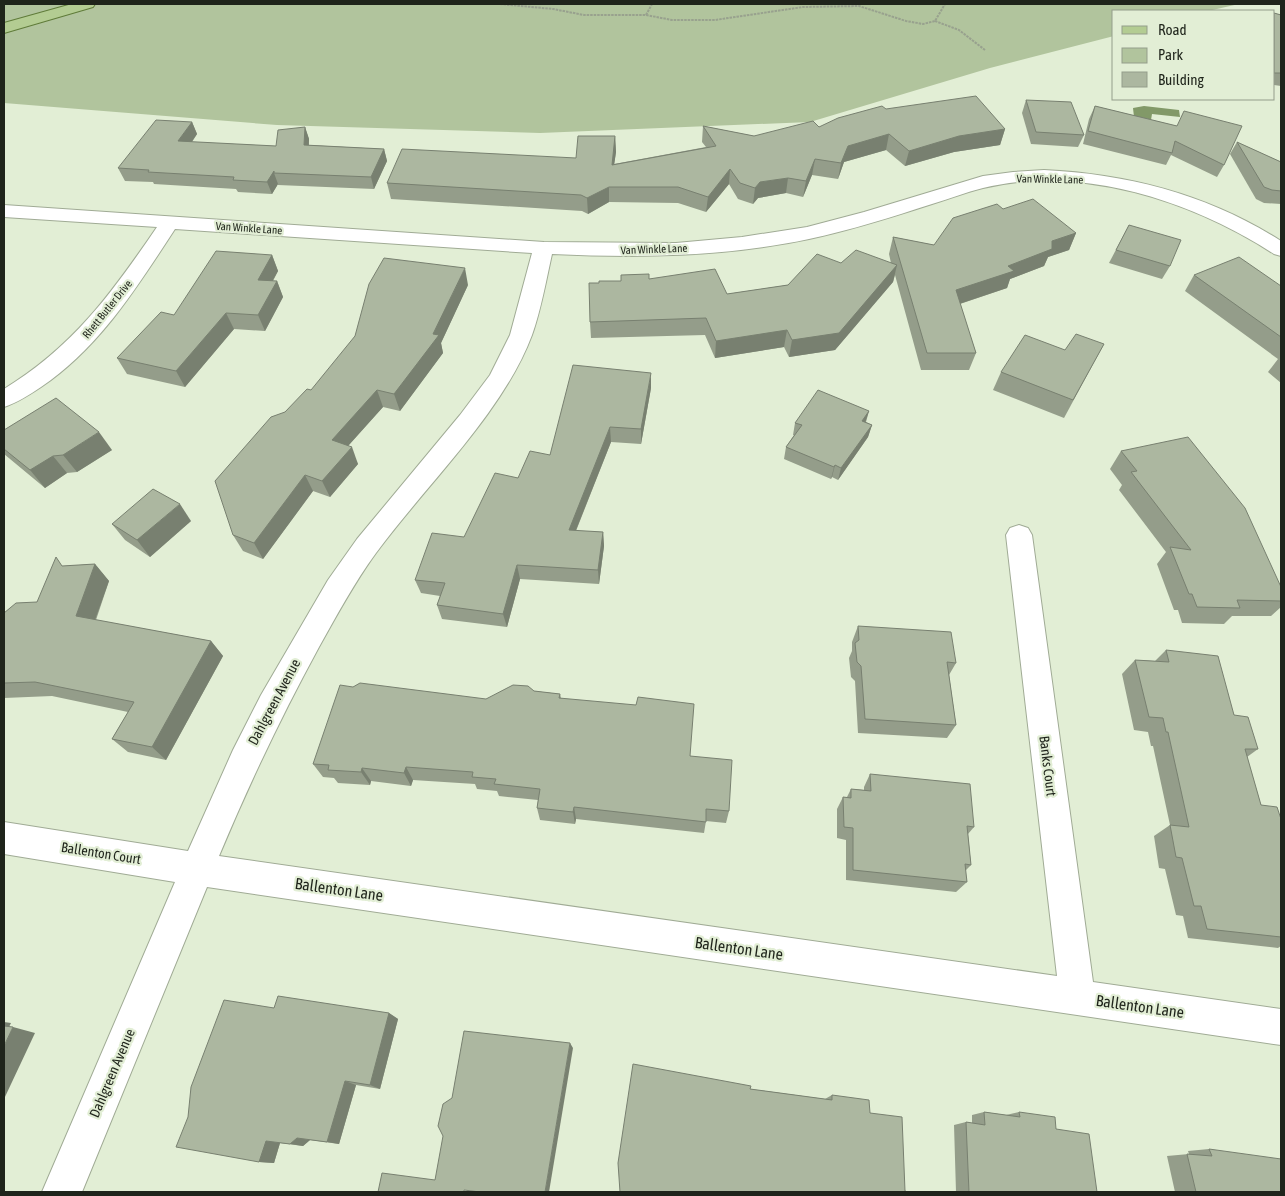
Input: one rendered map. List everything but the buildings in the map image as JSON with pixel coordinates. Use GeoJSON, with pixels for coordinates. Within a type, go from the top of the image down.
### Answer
{"type":"FeatureCollection","features":[{"type":"Feature","properties":{"kind":"main road"},"geometry":{"type":"LineString","coordinates":[[4,28],[88,4]]}},
{"type":"Feature","properties":{"kind":"street","name":"Van Winkle Lane"},"geometry":{"type":"LineString","coordinates":[[4,211],[544,248],[605,251],[654,250],[694,248],[767,240],[806,233],[862,219],[983,182],[1026,177],[1052,177],[1126,185],[1182,200],[1228,219],[1281,250]]}},
{"type":"Feature","properties":{"kind":"street","name":"Rhett Butler Drive"},"geometry":{"type":"LineString","coordinates":[[4,399],[26,387],[73,350],[97,324],[170,222]]}},
{"type":"Feature","properties":{"kind":"street","name":"Dahlgreen Avenue"},"geometry":{"type":"LineString","coordinates":[[62,1192],[197,869],[244,760],[272,704],[338,588],[366,546],[468,421],[500,378],[521,335],[544,248]]}},
{"type":"Feature","properties":{"kind":"street","name":"Banks Court"},"geometry":{"type":"LineString","coordinates":[[1019,535],[1077,997]]}},
{"type":"Feature","properties":{"kind":"street","name":"Ballenton Court"},"geometry":{"type":"LineString","coordinates":[[4,838],[197,869]]}},
{"type":"Feature","properties":{"kind":"street","name":"Ballenton Lane"},"geometry":{"type":"LineString","coordinates":[[197,869],[1281,1027]]}},
{"type":"Feature","properties":{"kind":"path"},"geometry":{"type":"LineString","coordinates":[[500,4],[552,9],[584,15],[646,15],[672,20],[715,20],[803,8],[859,6],[906,21],[924,24],[935,21],[945,4]]}},
{"type":"Feature","properties":{"kind":"path"},"geometry":{"type":"LineString","coordinates":[[646,15],[652,4]]}},
{"type":"Feature","properties":{"kind":"path"},"geometry":{"type":"LineString","coordinates":[[935,21],[959,30],[985,50]]}},
{"type":"Feature","properties":{"kind":"green space"},"geometry":{"type":"Polygon","coordinates":[[[4,4],[1239,4],[1212,10],[1112,10],[1112,37],[990,68],[810,122],[540,133],[277,125],[4,103],[4,4]]]}},
{"type":"Feature","properties":{"kind":"shaded area"},"geometry":{"type":"Polygon","coordinates":[[[1144,106],[1179,110],[1180,117],[1152,114],[1151,120],[1134,117],[1133,108],[1144,106]]]}}]}
